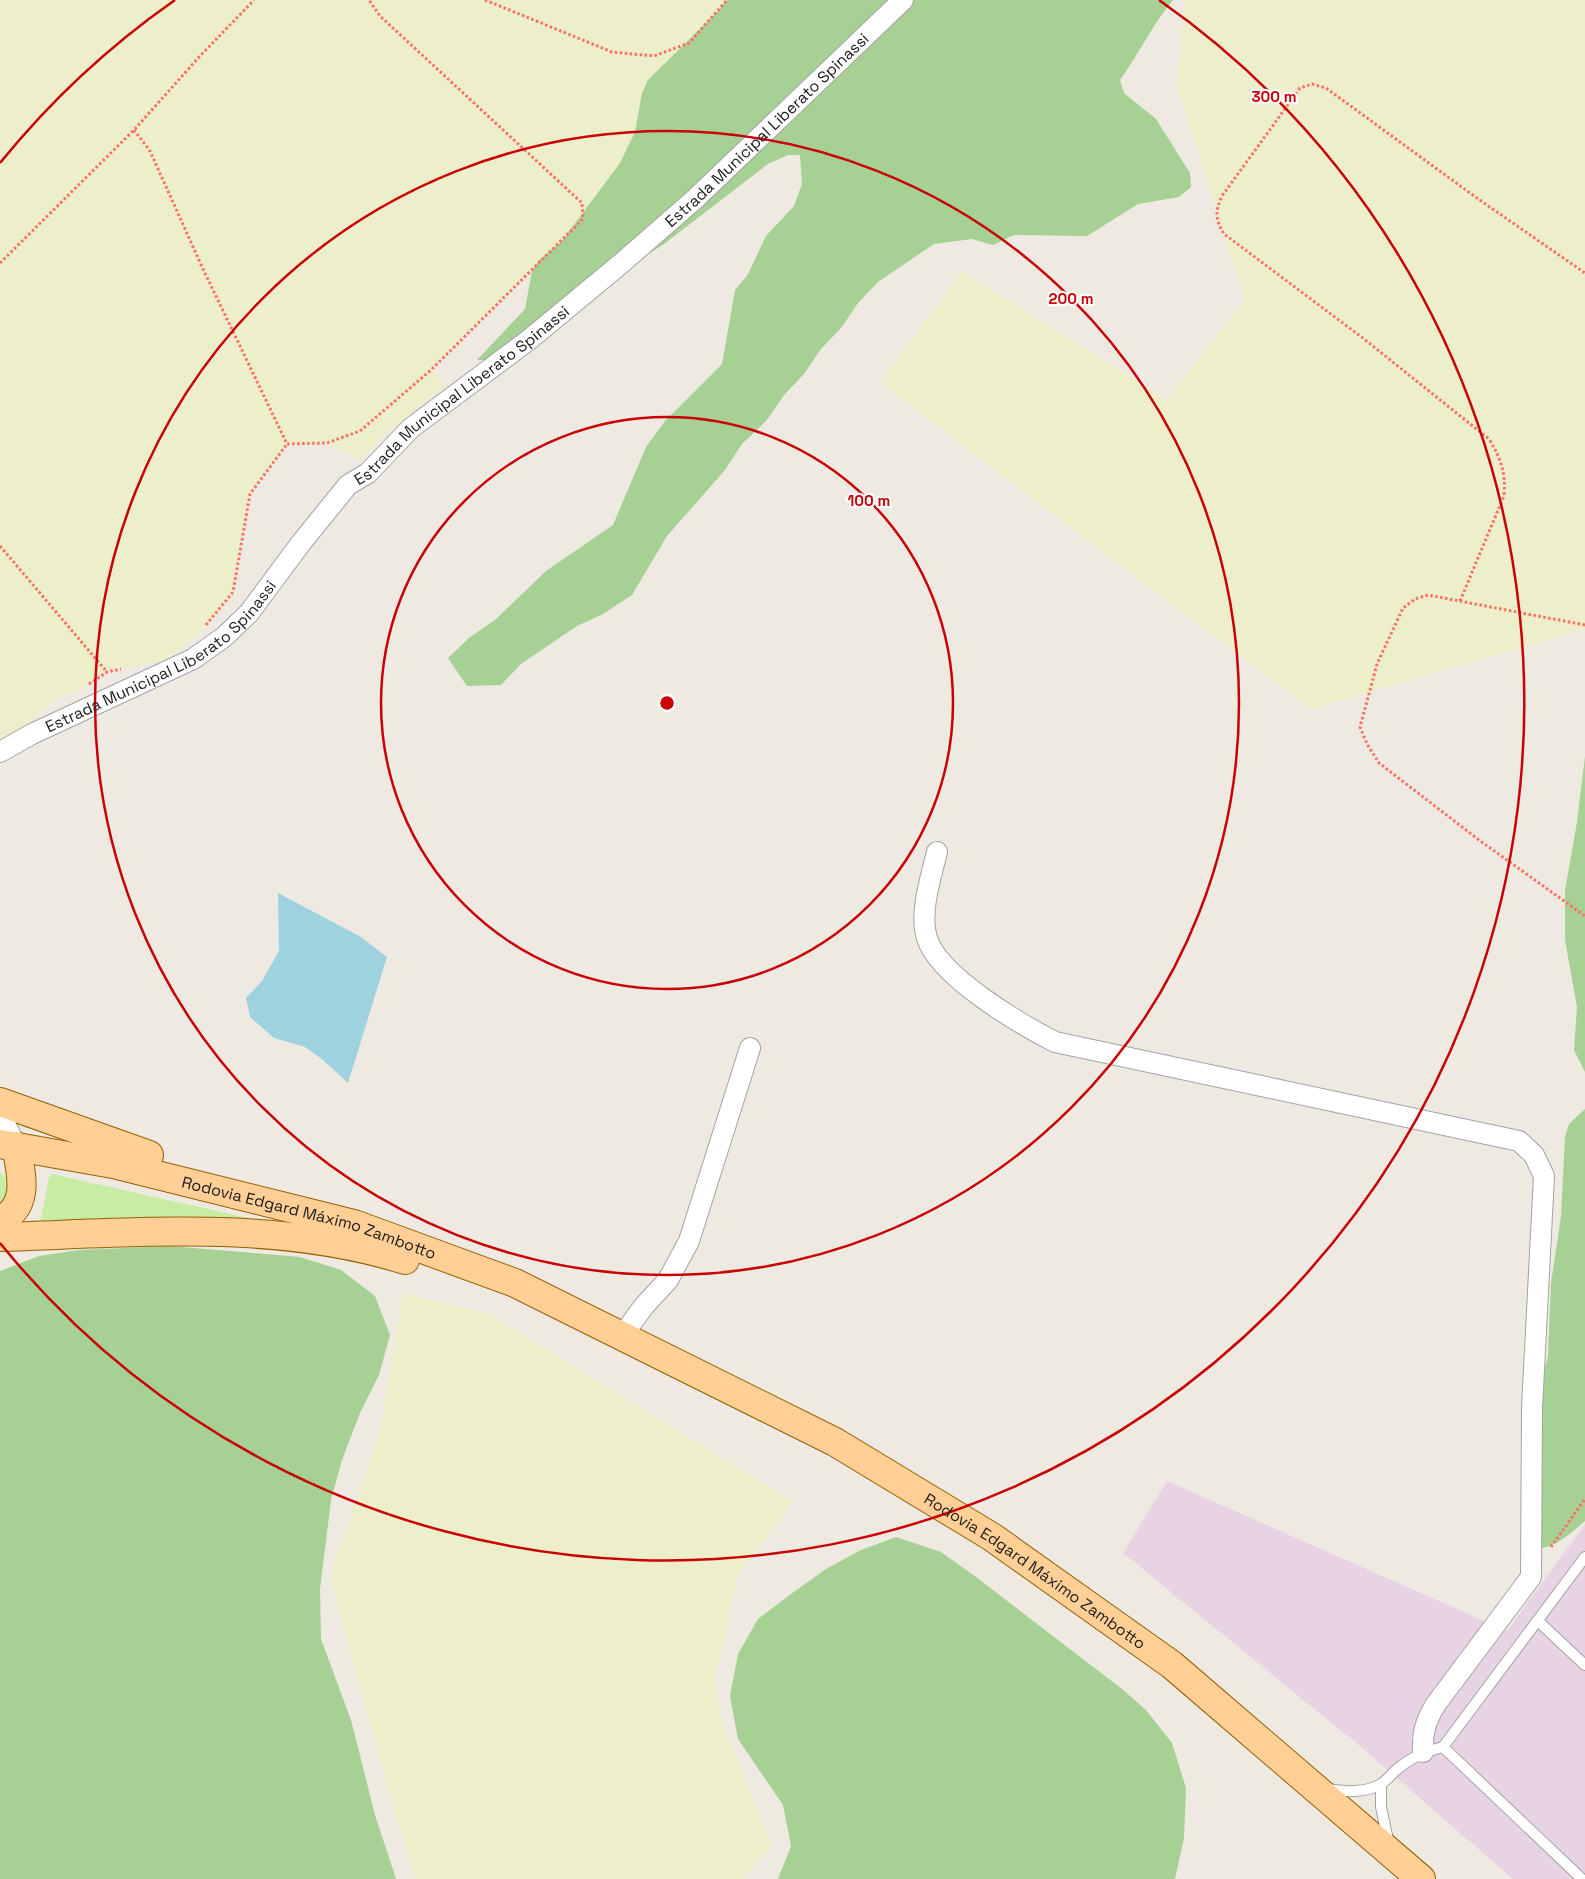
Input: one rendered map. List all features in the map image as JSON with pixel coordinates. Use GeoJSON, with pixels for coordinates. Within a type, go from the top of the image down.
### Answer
{"type":"FeatureCollection","features":[{"type":"Feature","properties":{"kind":"main road"},"geometry":{"type":"LineString","coordinates":[[0,1102],[109,1143],[310,1203],[354,1224]]}},
{"type":"Feature","properties":{"kind":"main road","name":"Rodovia Edgard Máximo Zambotto"},"geometry":{"type":"LineString","coordinates":[[8,1145],[114,1164],[354,1224],[515,1283],[835,1442],[992,1537],[1172,1665],[1421,1879]]}},
{"type":"Feature","properties":{"kind":"main road"},"geometry":{"type":"LineString","coordinates":[[0,1221],[14,1212],[20,1203],[22,1189],[8,1145]]}},
{"type":"Feature","properties":{"kind":"main road","name":"Rodovia Edgard Máximo Zambotto"},"geometry":{"type":"LineString","coordinates":[[0,1237],[171,1232],[252,1233],[322,1240],[377,1252],[614,1332]]}},
{"type":"Feature","properties":{"kind":"street","name":"Estrada Municipal Liberato Spinassi"},"geometry":{"type":"LineString","coordinates":[[0,752],[32,734],[193,659],[224,637],[249,613],[301,543],[348,486],[368,474],[411,428],[530,339],[695,199],[903,0]]}},
{"type":"Feature","properties":{"kind":"street"},"geometry":{"type":"LineString","coordinates":[[937,852],[926,902],[926,937],[935,956],[1007,1016],[1055,1042],[1519,1141],[1534,1156],[1544,1176],[1532,1408],[1531,1577],[1436,1704],[1426,1722],[1422,1736],[1423,1752]]}},
{"type":"Feature","properties":{"kind":"street"},"geometry":{"type":"LineString","coordinates":[[614,1332],[644,1306],[668,1280],[689,1241],[750,1048]]}},
{"type":"Feature","properties":{"kind":"street"},"geometry":{"type":"LineString","coordinates":[[0,1114],[8,1145]]}},
{"type":"Feature","properties":{"kind":"lane"},"geometry":{"type":"LineString","coordinates":[[1315,1787],[1342,1791],[1364,1790],[1381,1785],[1409,1759],[1423,1752],[1443,1747],[1585,1556]]}},
{"type":"Feature","properties":{"kind":"lane"},"geometry":{"type":"LineString","coordinates":[[1538,1621],[1585,1665]]}},
{"type":"Feature","properties":{"kind":"lane"},"geometry":{"type":"LineString","coordinates":[[1443,1747],[1582,1879]]}},
{"type":"Feature","properties":{"kind":"lane"},"geometry":{"type":"LineString","coordinates":[[1381,1785],[1380,1807],[1384,1830],[1393,1854]]}},
{"type":"Feature","properties":{"kind":"path"},"geometry":{"type":"LineString","coordinates":[[0,263],[134,130],[200,56],[254,0]]}},
{"type":"Feature","properties":{"kind":"path"},"geometry":{"type":"LineString","coordinates":[[287,444],[326,443],[360,431],[431,370],[583,219],[582,203],[380,16],[369,0]]}},
{"type":"Feature","properties":{"kind":"path"},"geometry":{"type":"LineString","coordinates":[[485,0],[612,52],[654,56],[689,43],[727,0]]}},
{"type":"Feature","properties":{"kind":"path"},"geometry":{"type":"LineString","coordinates":[[1460,601],[1504,496],[1505,478],[1501,458],[1489,439],[1372,345],[1224,234],[1217,223],[1215,213],[1222,196],[1300,88],[1312,84],[1326,88],[1474,196],[1585,273]]}},
{"type":"Feature","properties":{"kind":"path"},"geometry":{"type":"LineString","coordinates":[[134,130],[150,151],[202,269],[287,444]]}},
{"type":"Feature","properties":{"kind":"path"},"geometry":{"type":"LineString","coordinates":[[202,629],[233,592],[250,494],[287,444]]}},
{"type":"Feature","properties":{"kind":"path"},"geometry":{"type":"LineString","coordinates":[[0,546],[107,672]]}},
{"type":"Feature","properties":{"kind":"path"},"geometry":{"type":"LineString","coordinates":[[1585,625],[1428,595],[1415,599],[1403,608],[1377,664],[1360,727],[1367,744],[1379,763],[1479,840],[1585,916]]}},
{"type":"Feature","properties":{"kind":"path"},"geometry":{"type":"LineString","coordinates":[[86,686],[107,672],[123,669]]}},
{"type":"Feature","properties":{"kind":"path"},"geometry":{"type":"LineString","coordinates":[[1531,1577],[1585,1499]]}},
{"type":"Feature","properties":{"kind":"shaded area"},"geometry":{"type":"Polygon","coordinates":[[[1167,1481],[1507,1631],[1585,1524],[1585,1879],[1513,1879],[1361,1747],[1123,1553],[1167,1481]]]}},
{"type":"Feature","properties":{"kind":"green space"},"geometry":{"type":"Polygon","coordinates":[[[0,0],[727,0],[689,43],[665,147],[573,229],[431,369],[445,386],[387,432],[361,459],[326,443],[287,444],[250,494],[233,592],[196,636],[165,660],[107,672],[79,691],[56,698],[20,729],[0,738],[0,0]]]}},
{"type":"Feature","properties":{"kind":"green space"},"geometry":{"type":"Polygon","coordinates":[[[727,0],[1173,0],[1120,80],[1124,93],[1156,119],[1190,173],[1191,187],[1179,197],[1138,204],[1087,236],[1014,235],[993,245],[972,239],[934,244],[878,282],[858,303],[841,328],[821,349],[804,374],[784,395],[767,420],[742,444],[725,470],[667,536],[632,595],[603,614],[577,626],[521,664],[501,685],[467,686],[448,658],[469,638],[496,619],[546,571],[613,525],[646,447],[665,421],[722,364],[735,290],[747,276],[766,236],[794,206],[802,184],[800,155],[788,155],[768,164],[664,244],[598,286],[491,360],[477,360],[525,309],[532,271],[539,260],[561,242],[620,163],[635,132],[642,93],[648,80],[727,0]]]}},
{"type":"Feature","properties":{"kind":"green space"},"geometry":{"type":"Polygon","coordinates":[[[1185,0],[1585,0],[1585,629],[1311,709],[880,383],[962,271],[1167,400],[1245,299],[1177,87],[1185,0]]]}},
{"type":"Feature","properties":{"kind":"green space"},"geometry":{"type":"Polygon","coordinates":[[[1585,756],[1585,1072],[1574,1050],[1577,1007],[1565,940],[1565,890],[1577,822],[1585,756]]]}},
{"type":"Feature","properties":{"kind":"green space"},"geometry":{"type":"Polygon","coordinates":[[[1585,1109],[1585,1521],[1559,1542],[1527,1550],[1536,1412],[1548,1355],[1551,1283],[1561,1216],[1565,1137],[1569,1124],[1585,1109]]]}},
{"type":"Feature","properties":{"kind":"green space"},"geometry":{"type":"Polygon","coordinates":[[[0,1172],[10,1183],[0,1217],[0,1172]]]}},
{"type":"Feature","properties":{"kind":"green space"},"geometry":{"type":"Polygon","coordinates":[[[52,1174],[266,1222],[39,1228],[49,1178],[52,1174]]]}},
{"type":"Feature","properties":{"kind":"green space"},"geometry":{"type":"Polygon","coordinates":[[[170,1246],[300,1257],[341,1270],[375,1296],[390,1335],[379,1375],[360,1413],[342,1460],[331,1500],[320,1589],[321,1639],[351,1720],[375,1815],[396,1879],[0,1879],[0,1271],[39,1256],[79,1250],[170,1246]]]}},
{"type":"Feature","properties":{"kind":"green space"},"geometry":{"type":"Polygon","coordinates":[[[403,1293],[489,1314],[793,1502],[738,1575],[715,1680],[723,1725],[772,1845],[743,1879],[415,1879],[382,1768],[330,1577],[380,1431],[403,1293]]]}},
{"type":"Feature","properties":{"kind":"green space"},"geometry":{"type":"Polygon","coordinates":[[[896,1537],[941,1552],[1122,1689],[1146,1710],[1172,1743],[1186,1788],[1184,1838],[1175,1879],[778,1879],[791,1846],[783,1805],[738,1739],[730,1696],[738,1654],[758,1619],[791,1594],[826,1569],[861,1550],[896,1537]]]}},
{"type":"Feature","properties":{"kind":"water"},"geometry":{"type":"Polygon","coordinates":[[[278,893],[361,937],[387,957],[348,1083],[323,1060],[305,1047],[274,1038],[250,1017],[246,998],[262,981],[279,951],[278,893]]]}}]}
